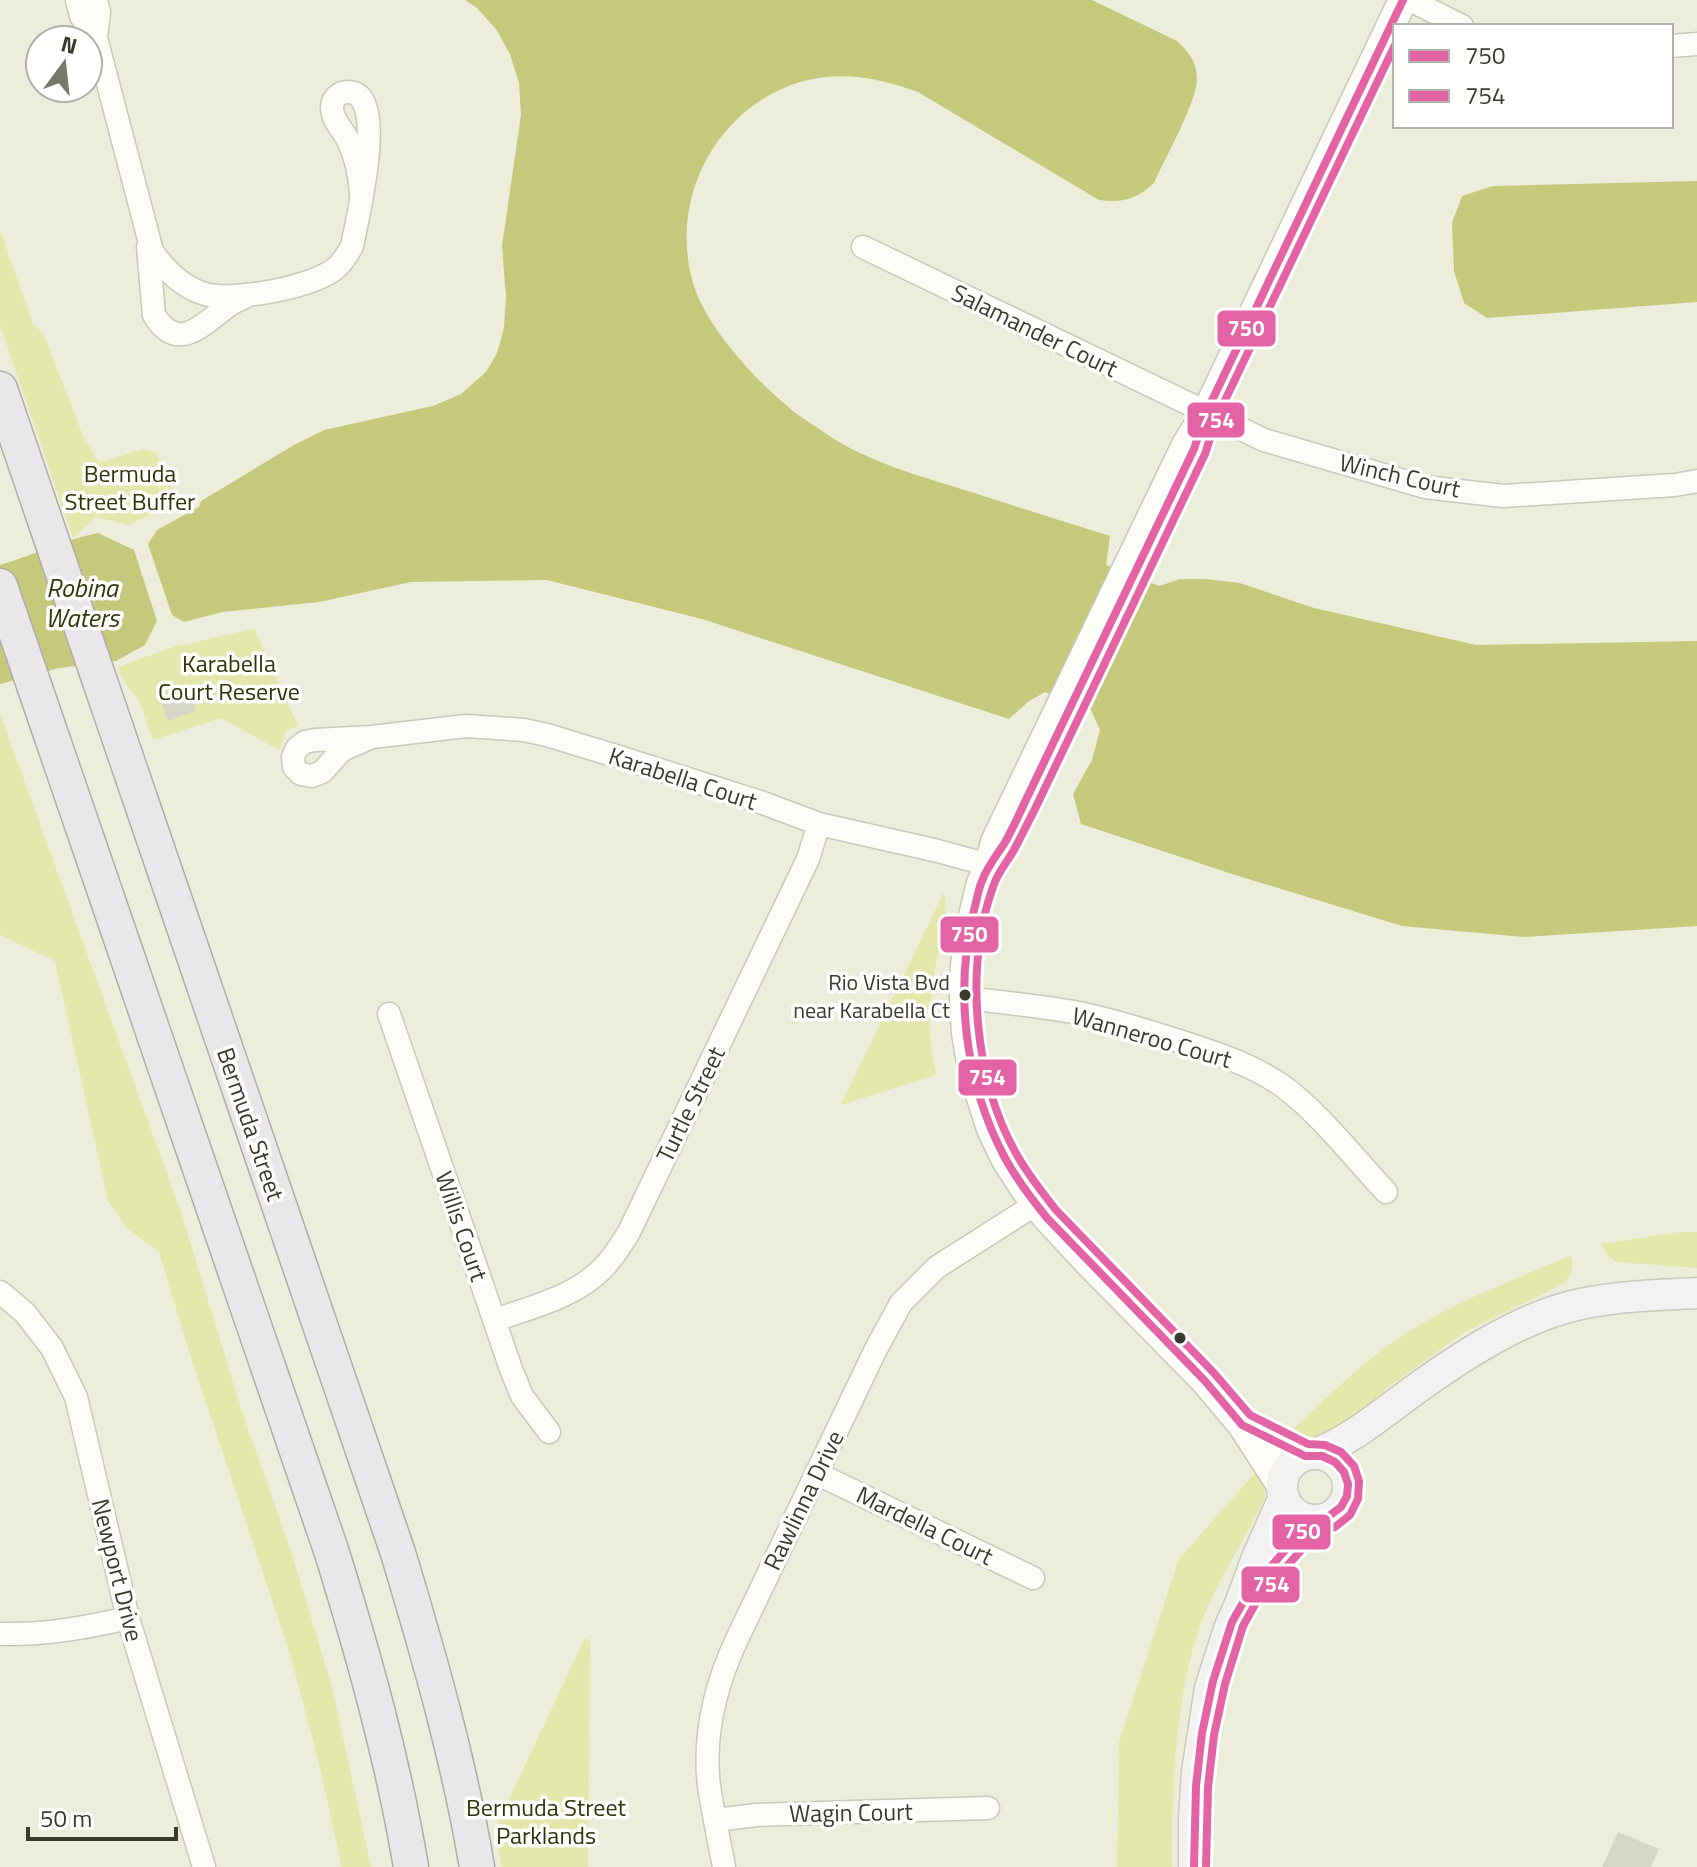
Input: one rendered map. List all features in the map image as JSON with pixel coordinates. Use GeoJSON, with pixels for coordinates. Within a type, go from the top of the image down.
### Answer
{"type":"FeatureCollection","features":[{"type":"Feature","properties":{"kind":"main road","name":"Bermuda Street"},"geometry":{"type":"LineString","coordinates":[[0,389],[398,1553],[441,1704],[477,1867]]}},
{"type":"Feature","properties":{"kind":"main road"},"geometry":{"type":"LineString","coordinates":[[0,586],[336,1567],[359,1639],[381,1726],[411,1867]]}},
{"type":"Feature","properties":{"kind":"main road"},"geometry":{"type":"LineString","coordinates":[[1194,1867],[1194,1818],[1202,1732],[1210,1688],[1229,1629],[1283,1492],[1288,1468],[1355,1435],[1420,1386],[1481,1347],[1532,1321],[1579,1304],[1697,1293]]}},
{"type":"Feature","properties":{"kind":"main road"},"geometry":{"type":"LineString","coordinates":[[1347,1479],[1402,1401]]}},
{"type":"Feature","properties":{"kind":"main road"},"geometry":{"type":"LineString","coordinates":[[1283,1492],[1288,1506],[1304,1518],[1322,1519],[1339,1510],[1347,1494],[1347,1479],[1342,1468],[1335,1460],[1310,1455]]}},
{"type":"Feature","properties":{"kind":"main road"},"geometry":{"type":"LineString","coordinates":[[1240,1604],[1313,1520]]}},
{"type":"Feature","properties":{"kind":"street"},"geometry":{"type":"LineString","coordinates":[[77,0],[86,24]]}},
{"type":"Feature","properties":{"kind":"street"},"geometry":{"type":"LineString","coordinates":[[96,0],[98,24]]}},
{"type":"Feature","properties":{"kind":"street"},"geometry":{"type":"LineString","coordinates":[[1283,1492],[1242,1425],[1205,1381],[1082,1256],[1036,1204],[1006,1160],[991,1129],[972,1069],[966,1033],[965,966],[969,932],[995,842],[1194,449],[1206,413],[1403,0]]}},
{"type":"Feature","properties":{"kind":"street"},"geometry":{"type":"LineString","coordinates":[[1410,0],[1458,24]]}},
{"type":"Feature","properties":{"kind":"street"},"geometry":{"type":"LineString","coordinates":[[1673,46],[1697,44]]}},
{"type":"Feature","properties":{"kind":"street"},"geometry":{"type":"LineString","coordinates":[[104,69],[147,238],[162,266],[184,285],[226,297],[250,295],[324,276],[337,267],[352,246],[361,194]]}},
{"type":"Feature","properties":{"kind":"street"},"geometry":{"type":"LineString","coordinates":[[147,238],[154,315],[171,332],[185,334],[198,330],[230,304],[250,295]]}},
{"type":"Feature","properties":{"kind":"street","name":"Salamander Court"},"geometry":{"type":"LineString","coordinates":[[863,247],[1206,413]]}},
{"type":"Feature","properties":{"kind":"street"},"geometry":{"type":"LineString","coordinates":[[190,332],[203,320],[207,311],[206,300],[198,291]]}},
{"type":"Feature","properties":{"kind":"street","name":"Winch Court"},"geometry":{"type":"LineString","coordinates":[[1206,413],[1264,440],[1425,487],[1503,496],[1697,481]]}},
{"type":"Feature","properties":{"kind":"street","name":"Karabella Court"},"geometry":{"type":"LineString","coordinates":[[372,737],[466,726],[524,730],[648,766],[819,824],[989,865]]}},
{"type":"Feature","properties":{"kind":"street","name":"Turtle Street"},"geometry":{"type":"LineString","coordinates":[[495,1320],[583,1285],[616,1254],[808,859],[819,824]]}},
{"type":"Feature","properties":{"kind":"street","name":"Wanneroo Court"},"geometry":{"type":"LineString","coordinates":[[964,998],[1080,1013],[1212,1051],[1253,1068],[1300,1100],[1386,1192]]}},
{"type":"Feature","properties":{"kind":"street","name":"Willis Court"},"geometry":{"type":"LineString","coordinates":[[389,1014],[511,1369],[522,1396],[549,1432]]}},
{"type":"Feature","properties":{"kind":"street","name":"Rawlinna Drive"},"geometry":{"type":"LineString","coordinates":[[724,1867],[709,1785],[708,1757],[709,1728],[724,1666],[901,1303],[937,1267],[1036,1204]]}},
{"type":"Feature","properties":{"kind":"street","name":"Newport Drive"},"geometry":{"type":"LineString","coordinates":[[0,1292],[25,1313],[52,1348],[76,1397],[128,1618],[204,1867]]}},
{"type":"Feature","properties":{"kind":"street"},"geometry":{"type":"LineString","coordinates":[[1242,1425],[1310,1455]]}},
{"type":"Feature","properties":{"kind":"street","name":"Mardella Court"},"geometry":{"type":"LineString","coordinates":[[816,1473],[1033,1578]]}},
{"type":"Feature","properties":{"kind":"street"},"geometry":{"type":"LineString","coordinates":[[0,1634],[75,1630],[128,1618]]}},
{"type":"Feature","properties":{"kind":"street","name":"Wagin Court"},"geometry":{"type":"LineString","coordinates":[[715,1820],[757,1815],[988,1808]]}},
{"type":"Feature","properties":{"kind":"green space","name":"Bermuda Street Buffer"},"geometry":{"type":"Polygon","coordinates":[[[0,230],[33,324],[43,333],[83,436],[99,463],[143,449],[156,453],[179,501],[128,525],[96,517],[73,538],[0,325],[0,230]]]}},
{"type":"Feature","properties":{"kind":"green space","name":"Karabella Court Reserve"},"geometry":{"type":"Polygon","coordinates":[[[254,629],[298,726],[286,731],[279,750],[221,718],[153,740],[139,701],[122,679],[118,667],[173,647],[254,629]]]}},
{"type":"Feature","properties":{"kind":"green space"},"geometry":{"type":"Polygon","coordinates":[[[0,714],[182,1215],[242,1412],[291,1551],[332,1687],[371,1867],[342,1867],[319,1763],[288,1647],[192,1361],[159,1252],[128,1229],[108,1201],[55,961],[0,935],[0,714]]]}},
{"type":"Feature","properties":{"kind":"green space"},"geometry":{"type":"Polygon","coordinates":[[[944,892],[944,923],[930,1012],[936,1075],[841,1105],[944,892]]]}},
{"type":"Feature","properties":{"kind":"green space"},"geometry":{"type":"Polygon","coordinates":[[[1697,1232],[1697,1268],[1617,1262],[1608,1256],[1601,1244],[1697,1232]]]}},
{"type":"Feature","properties":{"kind":"green space"},"geometry":{"type":"Polygon","coordinates":[[[1571,1256],[1572,1271],[1563,1284],[1465,1332],[1391,1385],[1344,1426],[1315,1440],[1301,1439],[1291,1431],[1366,1363],[1414,1328],[1479,1294],[1571,1256]]]}},
{"type":"Feature","properties":{"kind":"green space"},"geometry":{"type":"Polygon","coordinates":[[[1256,1472],[1264,1486],[1265,1498],[1210,1601],[1190,1662],[1178,1731],[1172,1867],[1117,1867],[1119,1742],[1179,1559],[1256,1472]]]}},
{"type":"Feature","properties":{"kind":"green space","name":"Bermuda Street Parklands"},"geometry":{"type":"Polygon","coordinates":[[[585,1638],[590,1641],[588,1867],[502,1867],[495,1829],[585,1638]]]}},
{"type":"Feature","properties":{"kind":"water"},"geometry":{"type":"Polygon","coordinates":[[[465,0],[1092,0],[1177,41],[1194,62],[1197,78],[1192,101],[1154,183],[1142,193],[1115,201],[1099,200],[918,92],[904,87],[845,76],[815,78],[769,95],[743,114],[721,138],[704,165],[692,195],[687,227],[688,259],[703,307],[723,338],[761,381],[792,410],[837,441],[904,471],[1110,536],[1106,565],[1159,586],[1180,579],[1240,583],[1314,608],[1476,645],[1697,641],[1697,926],[1524,937],[1402,926],[1081,824],[1073,794],[1092,760],[1100,730],[1091,710],[1045,692],[1029,701],[1009,719],[702,619],[547,580],[411,582],[319,602],[222,612],[184,622],[172,615],[148,544],[157,530],[199,507],[201,501],[294,445],[324,430],[433,406],[461,394],[486,372],[497,353],[504,328],[506,297],[502,246],[521,115],[519,83],[510,54],[496,29],[465,0]]]}},
{"type":"Feature","properties":{"kind":"water"},"geometry":{"type":"Polygon","coordinates":[[[1697,181],[1697,302],[1487,318],[1464,303],[1454,271],[1452,223],[1462,196],[1493,186],[1697,181]]]}},
{"type":"Feature","properties":{"kind":"water","name":"Robina Waters"},"geometry":{"type":"Polygon","coordinates":[[[98,533],[134,550],[157,621],[145,645],[116,661],[59,668],[0,684],[0,565],[98,533]]]}},
{"type":"Feature","properties":{"kind":"building"},"geometry":{"type":"Polygon","coordinates":[[[190,694],[196,711],[168,721],[162,704],[190,694]]]}},
{"type":"Feature","properties":{"kind":"building"},"geometry":{"type":"Polygon","coordinates":[[[1618,1832],[1659,1849],[1651,1867],[1602,1867],[1618,1832]]]}},
{"type":"Feature","properties":{"kind":"transit line","name":"750"},"geometry":{"type":"LineString","coordinates":[[1194,1867],[1196,1786],[1202,1733],[1213,1681],[1232,1622],[1249,1592],[1294,1540],[1313,1520],[1329,1516],[1341,1507],[1347,1496],[1348,1484],[1344,1472],[1335,1462],[1322,1456],[1305,1456],[1242,1425],[1205,1381],[1047,1218],[1020,1182],[991,1129],[972,1068],[964,1005],[968,941],[984,876],[1014,825],[1194,449],[1206,413],[1403,0]]}},
{"type":"Feature","properties":{"kind":"transit line","name":"754"},"geometry":{"type":"LineString","coordinates":[[1206,1867],[1208,1787],[1214,1735],[1225,1684],[1243,1626],[1258,1599],[1319,1531],[1335,1527],[1350,1515],[1358,1499],[1359,1481],[1354,1466],[1341,1452],[1325,1445],[1308,1444],[1250,1415],[1214,1373],[1056,1210],[1035,1183],[1002,1125],[991,1093],[978,1023],[978,952],[997,877],[1034,811],[1205,454],[1217,417],[1393,49]]}},
{"type":"Feature","properties":{"kind":"place","name":"Rio Vista Bvd near Karabella Ct"},"geometry":{"type":"Point","coordinates":[965,995]}}]}
